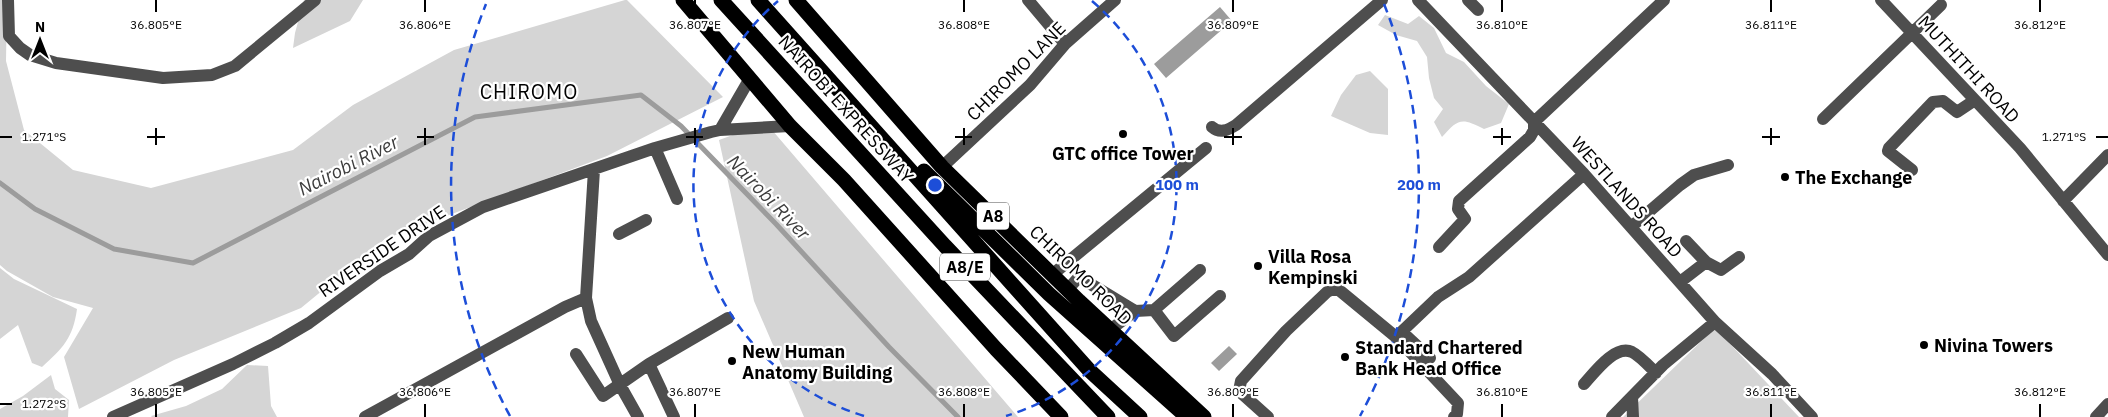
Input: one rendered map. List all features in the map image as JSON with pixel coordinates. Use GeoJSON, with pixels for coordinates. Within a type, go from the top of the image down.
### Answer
{"type":"FeatureCollection","features":[{"type":"Feature","properties":{"kind":"highway"},"geometry":{"type":"LineString","coordinates":[[683,0],[790,126],[844,180],[996,349],[1061,417]]}},
{"type":"Feature","properties":{"kind":"highway","name":"NAIROBI EXPRESSWAY"},"geometry":{"type":"LineString","coordinates":[[721,0],[945,246],[1108,417]]}},
{"type":"Feature","properties":{"kind":"highway","name":"NAIROBI EXPRESSWAY"},"geometry":{"type":"LineString","coordinates":[[758,0],[1089,370],[1140,417]]}},
{"type":"Feature","properties":{"kind":"highway","name":"CHIROMO ROAD"},"geometry":{"type":"LineString","coordinates":[[796,0],[942,167],[1079,301],[1204,417]]}},
{"type":"Feature","properties":{"kind":"highway"},"geometry":{"type":"LineString","coordinates":[[820,68],[1049,294],[1187,417]]}},
{"type":"Feature","properties":{"kind":"highway"},"geometry":{"type":"LineString","coordinates":[[1079,301],[1112,345],[1179,417]]}},
{"type":"Feature","properties":{"kind":"street"},"geometry":{"type":"LineString","coordinates":[[8,0],[9,36],[20,48],[30,54],[56,63],[163,78],[212,75],[235,66],[315,0]]}},
{"type":"Feature","properties":{"kind":"street"},"geometry":{"type":"LineString","coordinates":[[1028,0],[1065,44]]}},
{"type":"Feature","properties":{"kind":"street","name":"CHIROMO LANE"},"geometry":{"type":"LineString","coordinates":[[942,167],[1030,84],[1065,44],[1115,0]]}},
{"type":"Feature","properties":{"kind":"street"},"geometry":{"type":"LineString","coordinates":[[1212,127],[1221,131],[1228,130],[1236,125],[1382,0]]}},
{"type":"Feature","properties":{"kind":"street","name":"WESTLANDS ROAD"},"geometry":{"type":"LineString","coordinates":[[1418,0],[1584,174],[1715,322],[1772,374],[1812,417]]}},
{"type":"Feature","properties":{"kind":"street"},"geometry":{"type":"LineString","coordinates":[[1468,0],[1478,10]]}},
{"type":"Feature","properties":{"kind":"street"},"geometry":{"type":"LineString","coordinates":[[1439,247],[1465,219],[1458,209],[1459,201],[1530,137],[1534,130],[1534,122],[1664,0]]}},
{"type":"Feature","properties":{"kind":"street","name":"MUTHITHI ROAD"},"geometry":{"type":"LineString","coordinates":[[1881,0],[2020,148],[2108,255]]}},
{"type":"Feature","properties":{"kind":"street"},"geometry":{"type":"LineString","coordinates":[[1823,119],[1941,5]]}},
{"type":"Feature","properties":{"kind":"street"},"geometry":{"type":"LineString","coordinates":[[716,131],[749,80]]}},
{"type":"Feature","properties":{"kind":"street"},"geometry":{"type":"LineString","coordinates":[[1912,170],[1888,151],[1889,148],[1933,102],[1943,100],[1957,112],[1975,100]]}},
{"type":"Feature","properties":{"kind":"street","name":"RIVERSIDE DRIVE"},"geometry":{"type":"LineString","coordinates":[[113,417],[135,413],[275,343],[380,271],[410,254],[429,236],[484,207],[656,148],[716,131],[790,126]]}},
{"type":"Feature","properties":{"kind":"street"},"geometry":{"type":"LineString","coordinates":[[656,148],[677,199]]}},
{"type":"Feature","properties":{"kind":"street"},"geometry":{"type":"LineString","coordinates":[[1053,274],[1206,148]]}},
{"type":"Feature","properties":{"kind":"street"},"geometry":{"type":"LineString","coordinates":[[2063,201],[2108,154]]}},
{"type":"Feature","properties":{"kind":"street"},"geometry":{"type":"LineString","coordinates":[[1631,227],[1694,175],[1728,165]]}},
{"type":"Feature","properties":{"kind":"street"},"geometry":{"type":"LineString","coordinates":[[594,170],[586,298],[591,321],[620,385],[638,417]]}},
{"type":"Feature","properties":{"kind":"street"},"geometry":{"type":"LineString","coordinates":[[1399,335],[1438,297],[1469,277],[1584,174]]}},
{"type":"Feature","properties":{"kind":"street"},"geometry":{"type":"LineString","coordinates":[[619,234],[646,220]]}},
{"type":"Feature","properties":{"kind":"street"},"geometry":{"type":"LineString","coordinates":[[1686,241],[1706,262],[1721,270],[1739,257]]}},
{"type":"Feature","properties":{"kind":"street"},"geometry":{"type":"LineString","coordinates":[[1680,282],[1706,262]]}},
{"type":"Feature","properties":{"kind":"street"},"geometry":{"type":"LineString","coordinates":[[1110,330],[1135,311],[1154,310],[1200,270]]}},
{"type":"Feature","properties":{"kind":"street"},"geometry":{"type":"LineString","coordinates":[[1068,289],[1079,277],[1135,311]]}},
{"type":"Feature","properties":{"kind":"street"},"geometry":{"type":"LineString","coordinates":[[1268,417],[1239,391],[1241,380],[1286,331],[1331,290],[1339,290],[1430,358]]}},
{"type":"Feature","properties":{"kind":"street"},"geometry":{"type":"LineString","coordinates":[[1154,310],[1174,336],[1220,296]]}},
{"type":"Feature","properties":{"kind":"street"},"geometry":{"type":"LineString","coordinates":[[365,417],[564,307],[586,298]]}},
{"type":"Feature","properties":{"kind":"street"},"geometry":{"type":"LineString","coordinates":[[576,354],[600,394],[606,395],[649,364],[728,318]]}},
{"type":"Feature","properties":{"kind":"street"},"geometry":{"type":"LineString","coordinates":[[1612,417],[1656,372],[1715,322]]}},
{"type":"Feature","properties":{"kind":"street"},"geometry":{"type":"LineString","coordinates":[[1399,335],[1458,403],[1457,414],[1454,417]]}},
{"type":"Feature","properties":{"kind":"street"},"geometry":{"type":"LineString","coordinates":[[1584,384],[1613,354],[1621,351],[1632,352],[1656,372]]}},
{"type":"Feature","properties":{"kind":"street"},"geometry":{"type":"LineString","coordinates":[[649,364],[674,417]]}},
{"type":"Feature","properties":{"kind":"street"},"geometry":{"type":"LineString","coordinates":[[1632,397],[1633,417]]}},
{"type":"Feature","properties":{"kind":"street"},"geometry":{"type":"LineString","coordinates":[[2096,417],[2108,404]]}},
{"type":"Feature","properties":{"kind":"shaded area"},"geometry":{"type":"Polygon","coordinates":[[[0,0],[7,0],[6,61],[24,130],[73,170],[151,188],[293,150],[353,105],[454,50],[625,0],[723,97],[607,156],[385,239],[301,308],[174,360],[79,409],[64,357],[93,308],[53,297],[7,271],[0,265],[0,0]]]}},
{"type":"Feature","properties":{"kind":"shaded area"},"geometry":{"type":"Polygon","coordinates":[[[304,0],[363,0],[350,21],[293,48],[304,0]]]}},
{"type":"Feature","properties":{"kind":"shaded area"},"geometry":{"type":"Polygon","coordinates":[[[1220,7],[1232,21],[1166,78],[1154,64],[1220,7]]]}},
{"type":"Feature","properties":{"kind":"shaded area"},"geometry":{"type":"Polygon","coordinates":[[[1385,15],[1408,24],[1419,16],[1434,28],[1446,53],[1464,62],[1486,86],[1509,104],[1501,123],[1484,129],[1470,123],[1460,122],[1452,126],[1442,137],[1434,122],[1443,109],[1434,98],[1429,78],[1427,57],[1417,41],[1396,35],[1378,25],[1385,15]]]}},
{"type":"Feature","properties":{"kind":"shaded area"},"geometry":{"type":"Polygon","coordinates":[[[1370,71],[1388,89],[1388,135],[1370,133],[1331,116],[1341,95],[1356,75],[1370,71]]]}},
{"type":"Feature","properties":{"kind":"shaded area"},"geometry":{"type":"Polygon","coordinates":[[[766,123],[1018,417],[804,417],[754,301],[719,140],[766,123]]]}},
{"type":"Feature","properties":{"kind":"shaded area"},"geometry":{"type":"Polygon","coordinates":[[[0,268],[14,279],[77,309],[73,328],[66,342],[42,367],[32,363],[18,325],[0,339],[0,268]]]}},
{"type":"Feature","properties":{"kind":"shaded area"},"geometry":{"type":"Polygon","coordinates":[[[1715,328],[1799,417],[1623,417],[1715,328]]]}},
{"type":"Feature","properties":{"kind":"shaded area"},"geometry":{"type":"Polygon","coordinates":[[[1229,346],[1237,354],[1219,371],[1211,363],[1229,346]]]}},
{"type":"Feature","properties":{"kind":"shaded area"},"geometry":{"type":"Polygon","coordinates":[[[247,365],[268,366],[271,406],[277,417],[151,416],[186,406],[222,389],[247,365]]]}},
{"type":"Feature","properties":{"kind":"shaded area"},"geometry":{"type":"Polygon","coordinates":[[[51,375],[55,389],[69,400],[68,417],[0,417],[0,409],[23,396],[51,375]]]}},
{"type":"Feature","properties":{"kind":"waterway","name":"Nairobi River"},"geometry":{"type":"LineString","coordinates":[[0,183],[35,209],[114,249],[193,263],[475,117],[641,95],[681,126],[776,224],[889,347],[958,417]]}},
{"type":"Feature","properties":{"kind":"place","name":"GTC office Tower"},"geometry":{"type":"Point","coordinates":[1123,134]}},
{"type":"Feature","properties":{"kind":"place","name":"The Exchange"},"geometry":{"type":"Point","coordinates":[1785,177]}},
{"type":"Feature","properties":{"kind":"place","name":"Villa Rosa Kempinski"},"geometry":{"type":"Point","coordinates":[1258,266]}},
{"type":"Feature","properties":{"kind":"place","name":"Nivina Towers"},"geometry":{"type":"Point","coordinates":[1924,345]}},
{"type":"Feature","properties":{"kind":"place","name":"Standard Chartered Bank Head Office"},"geometry":{"type":"Point","coordinates":[1345,357]}},
{"type":"Feature","properties":{"kind":"place","name":"New Human Anatomy Building"},"geometry":{"type":"Point","coordinates":[732,361]}},
{"type":"Feature","properties":{"kind":"district","name":"CHIROMO"},"geometry":{"type":"Point","coordinates":[529,91]}}]}
